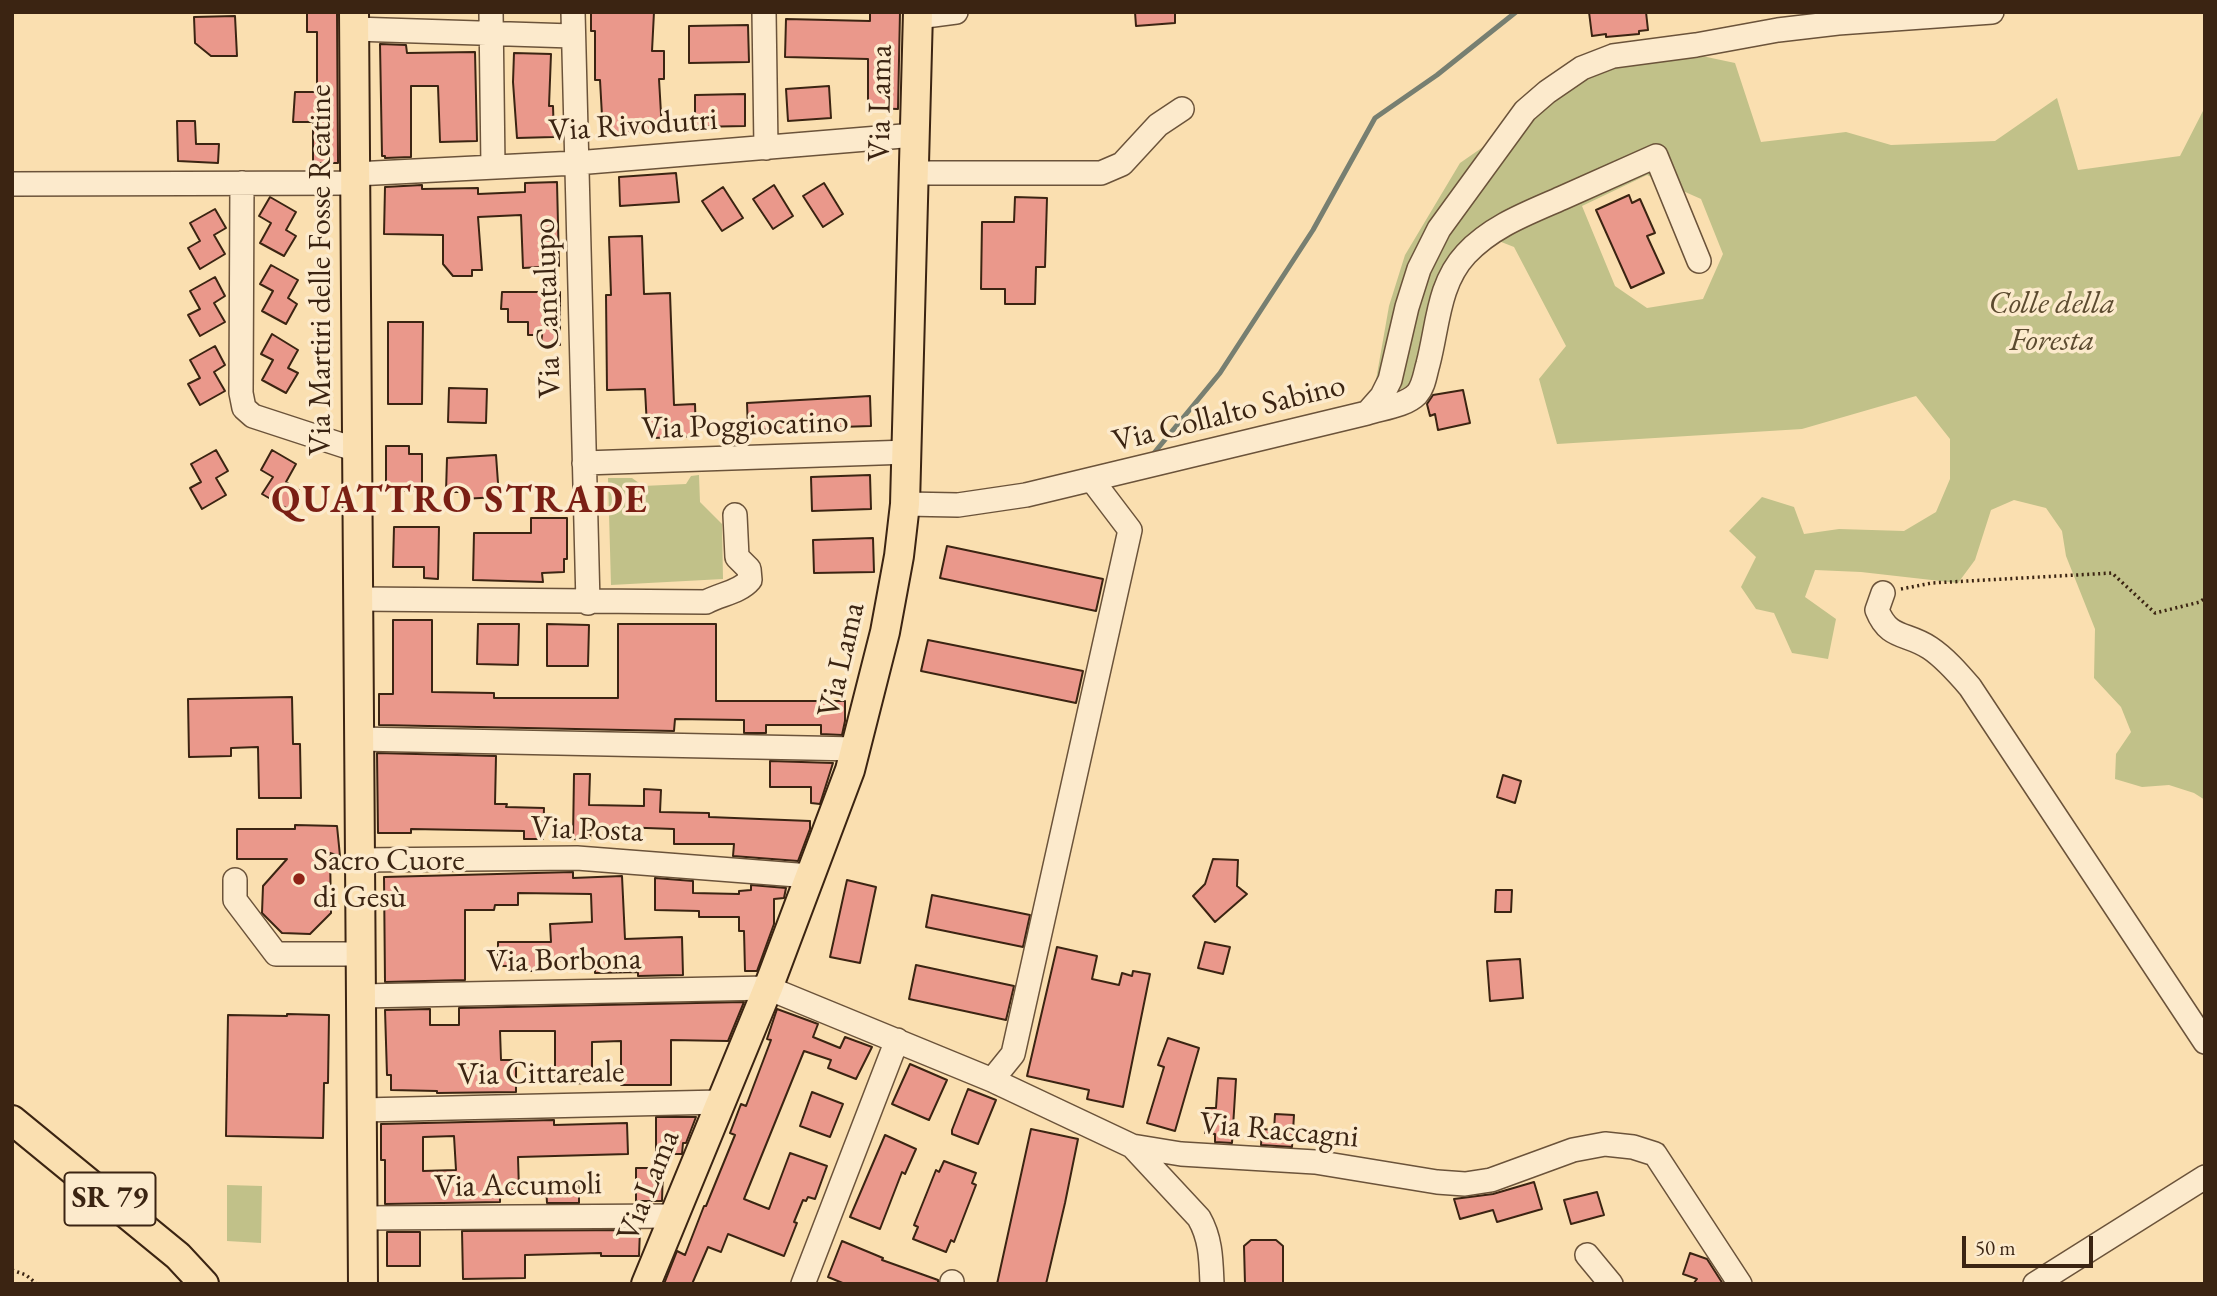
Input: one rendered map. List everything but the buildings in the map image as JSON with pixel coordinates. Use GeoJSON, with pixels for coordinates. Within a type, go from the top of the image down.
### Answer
{"type":"FeatureCollection","features":[{"type":"Feature","properties":{"kind":"main road","name":"Via Lama"},"geometry":{"type":"LineString","coordinates":[[646,1284],[768,988],[857,749],[894,587],[905,504],[908,452],[918,14]]}},
{"type":"Feature","properties":{"kind":"main road","name":"Via Martiri delle Fosse Reatine"},"geometry":{"type":"LineString","coordinates":[[354,21],[363,1284]]}},
{"type":"Feature","properties":{"kind":"main road","name":"SR 79"},"geometry":{"type":"LineString","coordinates":[[12,1119],[178,1256],[204,1284]]}},
{"type":"Feature","properties":{"kind":"street","name":"Via Cantalupo"},"geometry":{"type":"LineString","coordinates":[[573,12],[589,603]]}},
{"type":"Feature","properties":{"kind":"street"},"geometry":{"type":"LineString","coordinates":[[764,12],[766,148]]}},
{"type":"Feature","properties":{"kind":"street"},"geometry":{"type":"LineString","coordinates":[[918,14],[956,12]]}},
{"type":"Feature","properties":{"kind":"street","name":"Via Collalto Sabino"},"geometry":{"type":"LineString","coordinates":[[905,504],[958,505],[1092,481],[1367,413],[1382,396],[1390,380],[1419,269],[1439,229],[1525,110],[1583,68],[1613,56],[1778,30],[1992,12]]}},
{"type":"Feature","properties":{"kind":"street"},"geometry":{"type":"LineString","coordinates":[[354,21],[491,23],[572,36]]}},
{"type":"Feature","properties":{"kind":"street"},"geometry":{"type":"LineString","coordinates":[[491,23],[493,167]]}},
{"type":"Feature","properties":{"kind":"street"},"geometry":{"type":"LineString","coordinates":[[914,173],[1101,173],[1122,164],[1158,125],[1182,109]]}},
{"type":"Feature","properties":{"kind":"street","name":"Via Rivodutri"},"geometry":{"type":"LineString","coordinates":[[12,184],[242,183],[355,178],[915,135]]}},
{"type":"Feature","properties":{"kind":"street"},"geometry":{"type":"LineString","coordinates":[[1367,413],[1404,402],[1416,395],[1422,387],[1441,298],[1448,280],[1464,255],[1476,243],[1507,222],[1656,156],[1699,261]]}},
{"type":"Feature","properties":{"kind":"street"},"geometry":{"type":"LineString","coordinates":[[242,183],[241,393],[244,408],[253,416],[357,450]]}},
{"type":"Feature","properties":{"kind":"street","name":"Via Poggiocatino"},"geometry":{"type":"LineString","coordinates":[[584,463],[908,452]]}},
{"type":"Feature","properties":{"kind":"street"},"geometry":{"type":"LineString","coordinates":[[992,1080],[1013,1054],[1130,530],[1092,481]]}},
{"type":"Feature","properties":{"kind":"street"},"geometry":{"type":"LineString","coordinates":[[358,599],[706,602],[725,592],[742,589],[750,580],[749,569],[737,557],[735,515]]}},
{"type":"Feature","properties":{"kind":"street"},"geometry":{"type":"LineString","coordinates":[[1884,593],[1877,610],[1883,625],[1929,647],[1970,687],[2205,1042]]}},
{"type":"Feature","properties":{"kind":"street"},"geometry":{"type":"LineString","coordinates":[[359,739],[857,749]]}},
{"type":"Feature","properties":{"kind":"street","name":"Via Posta"},"geometry":{"type":"LineString","coordinates":[[360,860],[577,858],[810,876]]}},
{"type":"Feature","properties":{"kind":"street"},"geometry":{"type":"LineString","coordinates":[[236,880],[235,900],[276,954],[361,954]]}},
{"type":"Feature","properties":{"kind":"street","name":"Via Raccagni"},"geometry":{"type":"LineString","coordinates":[[768,988],[992,1080],[1132,1146],[1181,1154],[1315,1162],[1465,1184],[1491,1180],[1573,1150],[1605,1144],[1633,1147],[1655,1154],[1740,1284]]}},
{"type":"Feature","properties":{"kind":"street","name":"Via Borbona"},"geometry":{"type":"LineString","coordinates":[[361,996],[768,988]]}},
{"type":"Feature","properties":{"kind":"street"},"geometry":{"type":"LineString","coordinates":[[803,1284],[897,1040]]}},
{"type":"Feature","properties":{"kind":"street","name":"Via Cittareale"},"geometry":{"type":"LineString","coordinates":[[362,1110],[721,1101]]}},
{"type":"Feature","properties":{"kind":"street"},"geometry":{"type":"LineString","coordinates":[[1132,1146],[1173,1188],[1203,1225],[1211,1251],[1212,1284]]}},
{"type":"Feature","properties":{"kind":"street"},"geometry":{"type":"LineString","coordinates":[[2035,1284],[2205,1177]]}},
{"type":"Feature","properties":{"kind":"street","name":"Via Accumoli"},"geometry":{"type":"LineString","coordinates":[[363,1219],[674,1216]]}},
{"type":"Feature","properties":{"kind":"street"},"geometry":{"type":"LineString","coordinates":[[1587,1255],[1611,1284]]}},
{"type":"Feature","properties":{"kind":"path"},"geometry":{"type":"LineString","coordinates":[[1884,593],[1932,583],[2112,573],[2155,613],[2200,602],[2205,598]]}},
{"type":"Feature","properties":{"kind":"path"},"geometry":{"type":"LineString","coordinates":[[12,1270],[26,1275],[37,1284]]}},
{"type":"Feature","properties":{"kind":"green space","name":"Colle della Foresta"},"geometry":{"type":"Polygon","coordinates":[[[1702,56],[1735,63],[1761,142],[1846,132],[1891,145],[1995,141],[2057,98],[2078,170],[2180,156],[2205,107],[2205,800],[2194,793],[2169,785],[2142,787],[2115,779],[2116,754],[2131,732],[2121,707],[2094,678],[2095,629],[2066,556],[2062,531],[2046,508],[2014,500],[1991,510],[1975,560],[1958,583],[1861,572],[1815,570],[1805,597],[1836,619],[1828,659],[1792,653],[1774,613],[1756,609],[1741,587],[1756,557],[1729,531],[1762,497],[1794,507],[1804,534],[1839,529],[1904,531],[1936,512],[1950,479],[1950,439],[1916,396],[1802,429],[1557,444],[1539,379],[1566,346],[1514,247],[1481,234],[1459,252],[1436,281],[1427,333],[1411,385],[1394,392],[1376,380],[1389,306],[1405,255],[1460,163],[1604,63],[1702,56]],[[1647,175],[1582,206],[1615,286],[1647,308],[1703,299],[1723,254],[1701,199],[1647,175]]]}},
{"type":"Feature","properties":{"kind":"green space"},"geometry":{"type":"Polygon","coordinates":[[[699,475],[700,502],[722,524],[723,579],[611,585],[608,478],[632,478],[643,486],[686,484],[691,476],[699,475]]]}},
{"type":"Feature","properties":{"kind":"green space"},"geometry":{"type":"Polygon","coordinates":[[[227,1185],[262,1186],[261,1243],[227,1241],[227,1185]]]}},
{"type":"Feature","properties":{"kind":"waterway"},"geometry":{"type":"LineString","coordinates":[[1154,453],[1220,373],[1313,230],[1375,118],[1437,75],[1516,12]]}},
{"type":"Feature","properties":{"kind":"place","name":"Sacro Cuore di Gesù"},"geometry":{"type":"Point","coordinates":[299,879]}},
{"type":"Feature","properties":{"kind":"district","name":"QUATTRO STRADE"},"geometry":{"type":"Point","coordinates":[460,502]}}]}
